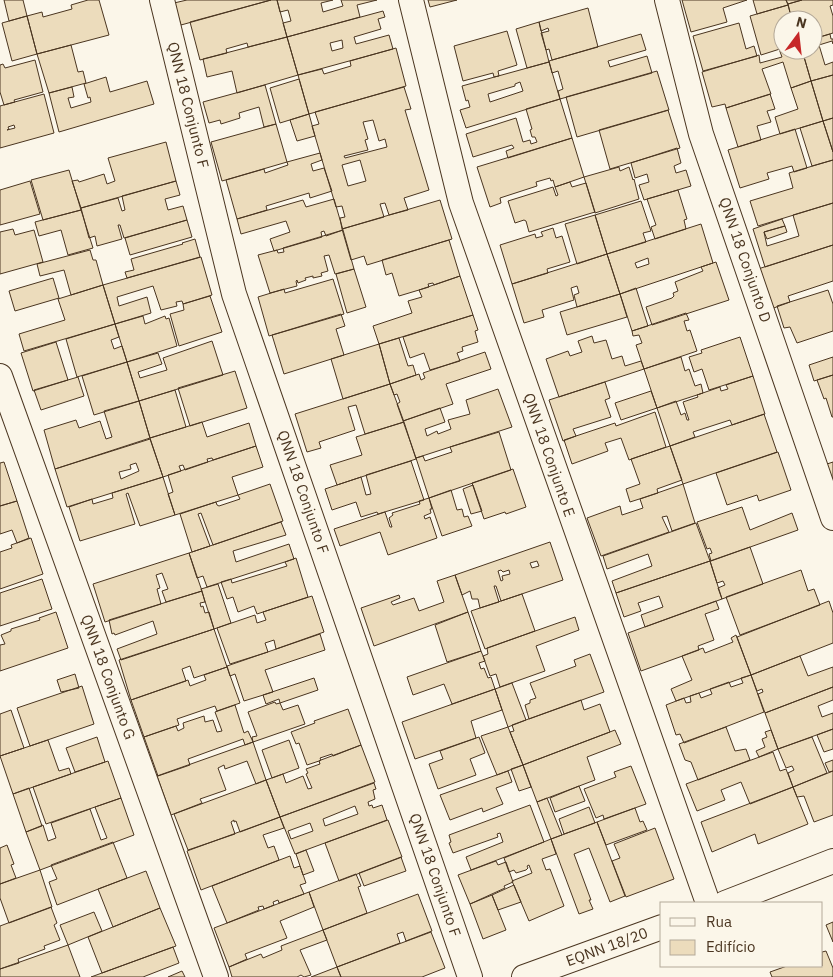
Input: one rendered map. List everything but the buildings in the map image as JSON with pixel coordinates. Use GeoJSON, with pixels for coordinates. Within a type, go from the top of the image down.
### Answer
{"type":"FeatureCollection","features":[{"type":"Feature","properties":{"kind":"street","name":"QNN 18 Conjunto F"},"geometry":{"type":"LineString","coordinates":[[162,0],[234,294],[470,977]]}},
{"type":"Feature","properties":{"kind":"street","name":"QNN 18 Conjunto E"},"geometry":{"type":"LineString","coordinates":[[412,0],[461,203],[708,902]]}},
{"type":"Feature","properties":{"kind":"street","name":"QNN 18 Conjunto D"},"geometry":{"type":"LineString","coordinates":[[667,0],[701,134],[833,518]]}},
{"type":"Feature","properties":{"kind":"street","name":"QNN 18 Conjunto G"},"geometry":{"type":"LineString","coordinates":[[0,376],[216,977]]}},
{"type":"Feature","properties":{"kind":"street"},"geometry":{"type":"LineString","coordinates":[[728,902],[833,861]]}},
{"type":"Feature","properties":{"kind":"street","name":"EQNN 18/20"},"geometry":{"type":"LineString","coordinates":[[524,977],[660,928]]}}]}
